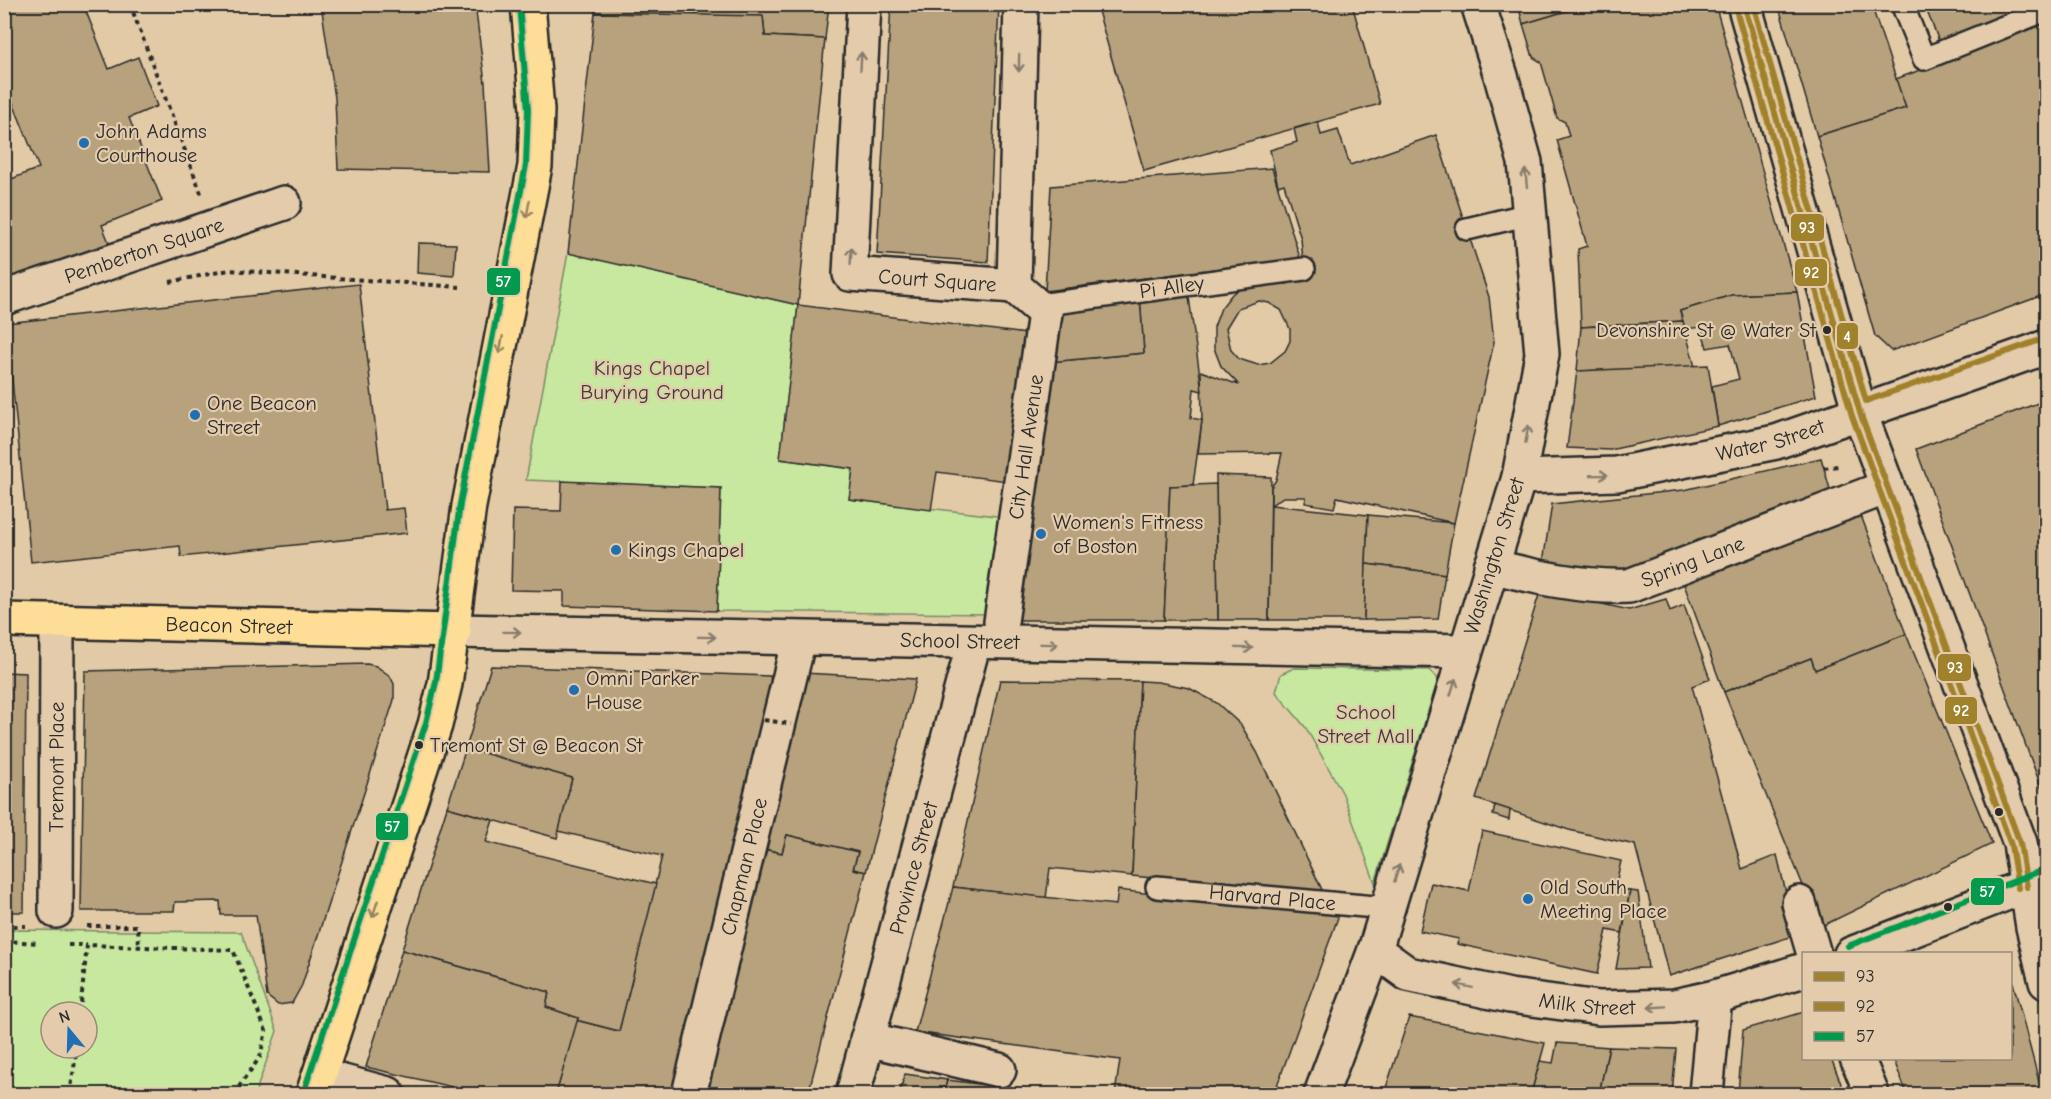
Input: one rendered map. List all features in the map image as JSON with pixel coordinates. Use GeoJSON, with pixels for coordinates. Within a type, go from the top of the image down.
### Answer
{"type":"FeatureCollection","features":[{"type":"Feature","properties":{"kind":"main road"},"geometry":{"type":"LineString","coordinates":[[388,1095],[317,1085],[435,725],[454,631],[469,506],[535,166],[537,110],[528,4]]}},
{"type":"Feature","properties":{"kind":"main road","name":"Court Square"},"geometry":{"type":"LineString","coordinates":[[864,4],[850,274],[1026,296],[1021,4]]}},
{"type":"Feature","properties":{"kind":"main road","name":"Washington Street"},"geometry":{"type":"LineString","coordinates":[[1321,1095],[1375,950],[1464,651],[1520,477],[1542,354],[1525,162],[1502,76],[1478,4]]}},
{"type":"Feature","properties":{"kind":"main road"},"geometry":{"type":"LineString","coordinates":[[1744,4],[1860,412],[2020,843],[2037,882],[2046,982]]}},
{"type":"Feature","properties":{"kind":"main road","name":"Pemberton Square"},"geometry":{"type":"LineString","coordinates":[[4,298],[284,203]]}},
{"type":"Feature","properties":{"kind":"main road","name":"City Hall Avenue"},"geometry":{"type":"LineString","coordinates":[[1001,622],[1045,314],[1026,296]]}},
{"type":"Feature","properties":{"kind":"main road","name":"Water Street"},"geometry":{"type":"LineString","coordinates":[[1520,477],[1617,474],[1776,442],[2046,347]]}},
{"type":"Feature","properties":{"kind":"main road","name":"Spring Lane"},"geometry":{"type":"LineString","coordinates":[[1491,567],[1529,576],[1629,586],[1887,487]]}},
{"type":"Feature","properties":{"kind":"main road","name":"Beacon Street"},"geometry":{"type":"LineString","coordinates":[[4,620],[454,631]]}},
{"type":"Feature","properties":{"kind":"main road","name":"Tremont Place"},"geometry":{"type":"LineString","coordinates":[[56,911],[57,622]]}},
{"type":"Feature","properties":{"kind":"main road","name":"School Street"},"geometry":{"type":"LineString","coordinates":[[454,631],[1464,651]]}},
{"type":"Feature","properties":{"kind":"main road","name":"Chapman Place"},"geometry":{"type":"LineString","coordinates":[[689,1095],[799,639]]}},
{"type":"Feature","properties":{"kind":"main road","name":"Province Street"},"geometry":{"type":"LineString","coordinates":[[853,1095],[974,642]]}},
{"type":"Feature","properties":{"kind":"main road"},"geometry":{"type":"LineString","coordinates":[[1856,952],[2037,882]]}},
{"type":"Feature","properties":{"kind":"main road"},"geometry":{"type":"LineString","coordinates":[[1799,903],[1813,952]]}},
{"type":"Feature","properties":{"kind":"main road","name":"Milk Street"},"geometry":{"type":"LineString","coordinates":[[1375,950],[1408,974],[1558,1004],[1638,1008],[1674,1006],[1715,997],[1802,970]]}},
{"type":"Feature","properties":{"kind":"main road"},"geometry":{"type":"LineString","coordinates":[[1706,1095],[1715,997]]}},
{"type":"Feature","properties":{"kind":"main road"},"geometry":{"type":"LineString","coordinates":[[867,1038],[999,1070]]}},
{"type":"Feature","properties":{"kind":"main road"},"geometry":{"type":"LineString","coordinates":[[1857,1060],[1872,1095]]}},
{"type":"Feature","properties":{"kind":"lane"},"geometry":{"type":"LineString","coordinates":[[1902,4],[1924,59],[2046,10]]}},
{"type":"Feature","properties":{"kind":"lane"},"geometry":{"type":"LineString","coordinates":[[1467,229],[1530,214]]}},
{"type":"Feature","properties":{"kind":"lane","name":"Pi Alley"},"geometry":{"type":"LineString","coordinates":[[1026,296],[1304,269]]}},
{"type":"Feature","properties":{"kind":"lane","name":"Harvard Place"},"geometry":{"type":"LineString","coordinates":[[1157,887],[1386,908]]}},
{"type":"Feature","properties":{"kind":"path"},"geometry":{"type":"LineString","coordinates":[[130,4],[230,270]]}},
{"type":"Feature","properties":{"kind":"path"},"geometry":{"type":"LineString","coordinates":[[162,283],[230,270],[460,287]]}},
{"type":"Feature","properties":{"kind":"path"},"geometry":{"type":"LineString","coordinates":[[764,720],[791,724]]}},
{"type":"Feature","properties":{"kind":"path"},"geometry":{"type":"LineString","coordinates":[[81,1000],[87,945],[233,950],[266,1031],[260,1057],[234,1095]]}},
{"type":"Feature","properties":{"kind":"path"},"geometry":{"type":"LineString","coordinates":[[70,1095],[75,1060]]}},
{"type":"Feature","properties":{"kind":"green space","name":"Kings Chapel Burying Ground"},"geometry":{"type":"Polygon","coordinates":[[[568,253],[798,305],[780,459],[853,469],[849,499],[1005,517],[993,614],[717,611],[721,488],[526,480],[568,253]]]}},
{"type":"Feature","properties":{"kind":"green space","name":"School Street Mall"},"geometry":{"type":"Polygon","coordinates":[[[1294,668],[1429,670],[1438,679],[1375,883],[1343,794],[1306,728],[1276,692],[1281,674],[1294,668]]]}},
{"type":"Feature","properties":{"kind":"green space"},"geometry":{"type":"Polygon","coordinates":[[[5,930],[241,932],[277,1031],[255,1094],[5,1094],[5,930]]]}},
{"type":"Feature","properties":{"kind":"building","name":"John Adams Courthouse"},"geometry":{"type":"Polygon","coordinates":[[[4,4],[83,4],[109,69],[138,57],[157,106],[129,118],[162,201],[102,225],[110,245],[4,287],[4,182],[39,168],[7,88],[4,89],[4,4]]]}},
{"type":"Feature","properties":{"kind":"building"},"geometry":{"type":"Polygon","coordinates":[[[321,4],[475,4],[485,83],[490,172],[338,169],[335,98],[321,4]]]}},
{"type":"Feature","properties":{"kind":"building"},"geometry":{"type":"Polygon","coordinates":[[[596,4],[696,4],[696,16],[595,13],[596,4]]]}},
{"type":"Feature","properties":{"kind":"building"},"geometry":{"type":"Polygon","coordinates":[[[696,4],[829,4],[825,39],[765,36],[763,16],[696,16],[696,4]]]}},
{"type":"Feature","properties":{"kind":"building"},"geometry":{"type":"Polygon","coordinates":[[[891,4],[999,4],[988,262],[877,254],[891,4]]]}},
{"type":"Feature","properties":{"kind":"building"},"geometry":{"type":"Polygon","coordinates":[[[1096,4],[1352,4],[1380,104],[1144,171],[1096,4]]]}},
{"type":"Feature","properties":{"kind":"building"},"geometry":{"type":"Polygon","coordinates":[[[1518,4],[1590,4],[1523,24],[1518,4]]]}},
{"type":"Feature","properties":{"kind":"building"},"geometry":{"type":"Polygon","coordinates":[[[1590,4],[1715,4],[1797,292],[1732,295],[1680,311],[1683,321],[1581,327],[1578,249],[1587,246],[1557,140],[1569,136],[1565,122],[1557,118],[1541,62],[1533,57],[1523,24],[1590,4]]]}},
{"type":"Feature","properties":{"kind":"building"},"geometry":{"type":"Polygon","coordinates":[[[1778,4],[1871,4],[1906,108],[1817,136],[1778,4]]]}},
{"type":"Feature","properties":{"kind":"building"},"geometry":{"type":"Polygon","coordinates":[[[1924,4],[2032,4],[1939,41],[1924,4]]]}},
{"type":"Feature","properties":{"kind":"building"},"geometry":{"type":"Polygon","coordinates":[[[595,13],[763,16],[765,36],[825,39],[798,305],[568,253],[595,13]]]}},
{"type":"Feature","properties":{"kind":"building"},"geometry":{"type":"Polygon","coordinates":[[[2044,24],[2046,28],[2046,294],[1891,351],[1875,336],[1817,136],[1906,108],[1896,79],[2044,24]]]}},
{"type":"Feature","properties":{"kind":"building"},"geometry":{"type":"Polygon","coordinates":[[[1318,122],[1321,135],[1338,130],[1350,165],[1436,135],[1489,297],[1494,342],[1454,523],[1337,497],[1334,508],[1305,503],[1306,497],[1283,497],[1271,505],[1271,487],[1276,480],[1282,453],[1198,454],[1202,420],[1201,371],[1239,385],[1221,366],[1214,348],[1214,327],[1221,308],[1232,294],[1244,286],[1258,282],[1287,284],[1304,271],[1301,239],[1284,184],[1278,186],[1270,150],[1297,142],[1294,129],[1318,122]],[[1259,301],[1238,308],[1226,328],[1231,350],[1239,359],[1258,365],[1270,363],[1285,351],[1290,341],[1290,329],[1281,310],[1269,303],[1259,301]]]}},
{"type":"Feature","properties":{"kind":"building"},"geometry":{"type":"Polygon","coordinates":[[[1272,168],[1300,258],[1045,291],[1051,186],[1272,168]]]}},
{"type":"Feature","properties":{"kind":"building"},"geometry":{"type":"Polygon","coordinates":[[[418,243],[456,244],[454,276],[417,273],[418,243]]]}},
{"type":"Feature","properties":{"kind":"building","name":"One Beacon Street"},"geometry":{"type":"Polygon","coordinates":[[[359,284],[385,510],[404,508],[407,533],[181,557],[180,546],[31,562],[6,323],[359,284]]]}},
{"type":"Feature","properties":{"kind":"building"},"geometry":{"type":"Polygon","coordinates":[[[1188,290],[1202,391],[1194,389],[1191,418],[1202,420],[1193,485],[1170,486],[1164,620],[1018,620],[1049,362],[1144,353],[1140,297],[1188,290]]]}},
{"type":"Feature","properties":{"kind":"building"},"geometry":{"type":"Polygon","coordinates":[[[1797,292],[1816,396],[1718,426],[1712,386],[1739,379],[1730,344],[1707,348],[1701,327],[1685,329],[1680,311],[1732,295],[1797,292]]]}},
{"type":"Feature","properties":{"kind":"building"},"geometry":{"type":"Polygon","coordinates":[[[1140,297],[1144,353],[1049,362],[1050,309],[1140,297]]]}},
{"type":"Feature","properties":{"kind":"building"},"geometry":{"type":"Polygon","coordinates":[[[798,305],[1035,335],[1015,482],[937,472],[931,510],[849,499],[853,469],[780,459],[798,305]]]}},
{"type":"Feature","properties":{"kind":"building"},"geometry":{"type":"Polygon","coordinates":[[[1683,321],[1695,367],[1577,371],[1581,327],[1683,321]]]}},
{"type":"Feature","properties":{"kind":"building"},"geometry":{"type":"Polygon","coordinates":[[[1708,365],[1718,426],[1610,450],[1567,448],[1577,371],[1708,365]]]}},
{"type":"Feature","properties":{"kind":"building"},"geometry":{"type":"Polygon","coordinates":[[[2046,400],[2046,800],[1916,449],[2046,400]]]}},
{"type":"Feature","properties":{"kind":"building"},"geometry":{"type":"Polygon","coordinates":[[[1821,458],[1834,503],[1624,576],[1542,569],[1552,504],[1684,490],[1821,458]]]}},
{"type":"Feature","properties":{"kind":"building"},"geometry":{"type":"Polygon","coordinates":[[[1216,475],[1271,477],[1269,620],[1218,620],[1216,475]]]}},
{"type":"Feature","properties":{"kind":"building","name":"Kings Chapel"},"geometry":{"type":"Polygon","coordinates":[[[562,481],[721,488],[717,611],[564,606],[564,591],[511,590],[513,510],[561,511],[562,481]]]}},
{"type":"Feature","properties":{"kind":"building"},"geometry":{"type":"Polygon","coordinates":[[[1216,484],[1218,620],[1164,620],[1170,486],[1216,484]]]}},
{"type":"Feature","properties":{"kind":"building"},"geometry":{"type":"Polygon","coordinates":[[[1271,505],[1368,515],[1364,620],[1269,620],[1271,505]]]}},
{"type":"Feature","properties":{"kind":"building"},"geometry":{"type":"Polygon","coordinates":[[[1860,513],[1906,634],[1815,670],[1811,658],[1724,692],[1682,579],[1860,513]]]}},
{"type":"Feature","properties":{"kind":"building"},"geometry":{"type":"Polygon","coordinates":[[[1368,515],[1454,523],[1445,574],[1366,564],[1368,515]]]}},
{"type":"Feature","properties":{"kind":"building"},"geometry":{"type":"Polygon","coordinates":[[[1366,564],[1445,574],[1438,619],[1364,620],[1366,564]]]}},
{"type":"Feature","properties":{"kind":"building"},"geometry":{"type":"Polygon","coordinates":[[[1542,585],[1575,598],[1629,610],[1666,599],[1670,611],[1684,605],[1710,679],[1692,686],[1742,869],[1777,855],[1796,935],[1669,976],[1635,845],[1569,830],[1476,799],[1542,585]]]}},
{"type":"Feature","properties":{"kind":"building"},"geometry":{"type":"Polygon","coordinates":[[[1906,634],[1992,844],[1820,927],[1724,692],[1811,658],[1815,670],[1906,634]]]}},
{"type":"Feature","properties":{"kind":"building"},"geometry":{"type":"Polygon","coordinates":[[[367,664],[376,666],[390,676],[394,684],[394,700],[302,985],[292,1003],[278,1005],[267,996],[256,915],[221,915],[220,901],[175,902],[174,911],[81,911],[85,671],[367,664]]]}},
{"type":"Feature","properties":{"kind":"building"},"geometry":{"type":"Polygon","coordinates":[[[491,666],[770,676],[772,688],[675,1094],[556,1094],[576,1020],[619,1031],[662,856],[558,831],[572,778],[466,748],[491,666]]]}},
{"type":"Feature","properties":{"kind":"building"},"geometry":{"type":"Polygon","coordinates":[[[4,672],[26,673],[24,912],[4,912],[4,672]]]}},
{"type":"Feature","properties":{"kind":"building"},"geometry":{"type":"Polygon","coordinates":[[[803,673],[916,679],[866,872],[853,869],[858,852],[787,835],[782,853],[763,849],[803,673]]]}},
{"type":"Feature","properties":{"kind":"building"},"geometry":{"type":"Polygon","coordinates":[[[1000,680],[1140,681],[1132,876],[1050,868],[1046,898],[953,887],[1000,680]]]}},
{"type":"Feature","properties":{"kind":"building"},"geometry":{"type":"Polygon","coordinates":[[[1140,681],[1189,688],[1217,703],[1241,725],[1257,752],[1324,894],[1132,876],[1140,681]]]}},
{"type":"Feature","properties":{"kind":"building"},"geometry":{"type":"Polygon","coordinates":[[[466,748],[572,778],[557,838],[447,807],[466,748]]]}},
{"type":"Feature","properties":{"kind":"building"},"geometry":{"type":"Polygon","coordinates":[[[1495,805],[1510,810],[1509,820],[1493,815],[1495,805]]]}},
{"type":"Feature","properties":{"kind":"building"},"geometry":{"type":"Polygon","coordinates":[[[447,807],[493,820],[486,842],[656,884],[619,1031],[576,1020],[578,1018],[546,1007],[549,992],[402,950],[447,807]]]}},
{"type":"Feature","properties":{"kind":"building","name":"Old South Meeting Place"},"geometry":{"type":"Polygon","coordinates":[[[1482,831],[1621,861],[1615,888],[1630,891],[1622,933],[1607,930],[1597,974],[1457,944],[1459,939],[1420,931],[1431,883],[1469,891],[1482,831]]]}},
{"type":"Feature","properties":{"kind":"building"},"geometry":{"type":"Polygon","coordinates":[[[787,835],[858,852],[853,869],[866,872],[808,1094],[706,1094],[763,849],[782,853],[787,835]]]}},
{"type":"Feature","properties":{"kind":"building"},"geometry":{"type":"Polygon","coordinates":[[[953,887],[1116,905],[1118,890],[1248,905],[1340,912],[1274,1094],[1115,1094],[1120,1060],[915,1032],[953,887]]]}},
{"type":"Feature","properties":{"kind":"building"},"geometry":{"type":"Polygon","coordinates":[[[1630,891],[1638,892],[1648,968],[1616,969],[1630,891]]]}},
{"type":"Feature","properties":{"kind":"building"},"geometry":{"type":"Polygon","coordinates":[[[402,950],[549,992],[546,1007],[578,1018],[556,1094],[482,1094],[366,1067],[402,950]]]}},
{"type":"Feature","properties":{"kind":"building"},"geometry":{"type":"Polygon","coordinates":[[[2012,979],[2041,1089],[2027,1094],[1907,1094],[1894,1060],[2012,1060],[2012,979]]]}},
{"type":"Feature","properties":{"kind":"building"},"geometry":{"type":"Polygon","coordinates":[[[1802,1013],[1802,1060],[1832,1060],[1845,1094],[1738,1094],[1743,1030],[1802,1013]]]}},
{"type":"Feature","properties":{"kind":"building"},"geometry":{"type":"Polygon","coordinates":[[[1409,1017],[1545,1043],[1531,1094],[1401,1094],[1385,1091],[1409,1017]]]}},
{"type":"Feature","properties":{"kind":"building"},"geometry":{"type":"Polygon","coordinates":[[[1557,1043],[1609,1047],[1599,1094],[1531,1094],[1540,1061],[1553,1063],[1557,1043]]]}},
{"type":"Feature","properties":{"kind":"building"},"geometry":{"type":"Polygon","coordinates":[[[1609,1047],[1676,1049],[1672,1094],[1599,1094],[1609,1047]]]}},
{"type":"Feature","properties":{"kind":"building"},"geometry":{"type":"Polygon","coordinates":[[[905,1074],[947,1080],[944,1094],[899,1094],[905,1074]]]}},
{"type":"Feature","properties":{"kind":"building"},"geometry":{"type":"Polygon","coordinates":[[[947,1080],[1002,1087],[1001,1094],[944,1094],[947,1080]]]}},
{"type":"Feature","properties":{"kind":"building"},"geometry":{"type":"Polygon","coordinates":[[[1002,1087],[1057,1094],[1001,1094],[1002,1087]]]}},
{"type":"Feature","properties":{"kind":"transit line","name":"93"},"geometry":{"type":"LineString","coordinates":[[1744,4],[1860,413],[2020,843],[2027,887]]}},
{"type":"Feature","properties":{"kind":"transit line","name":"4"},"geometry":{"type":"LineString","coordinates":[[1753,4],[1866,401],[2043,339]]}},
{"type":"Feature","properties":{"kind":"transit line","name":"57"},"geometry":{"type":"LineString","coordinates":[[304,1091],[426,723],[436,682],[460,504],[526,165],[528,110],[519,5]]}},
{"type":"Feature","properties":{"kind":"transit line","name":"92"},"geometry":{"type":"LineString","coordinates":[[1735,6],[1852,416],[2011,845],[2018,888]]}},
{"type":"Feature","properties":{"kind":"transit line","name":"57"},"geometry":{"type":"LineString","coordinates":[[1848,946],[2043,870]]}},
{"type":"Feature","properties":{"kind":"place","name":"John Adams Courthouse"},"geometry":{"type":"Point","coordinates":[84,143]}},
{"type":"Feature","properties":{"kind":"place","name":"Devonshire St @ Water St"},"geometry":{"type":"Point","coordinates":[1827,330]}},
{"type":"Feature","properties":{"kind":"place","name":"One Beacon Street"},"geometry":{"type":"Point","coordinates":[195,415]}},
{"type":"Feature","properties":{"kind":"place","name":"Women's Fitness of Boston"},"geometry":{"type":"Point","coordinates":[1041,534]}},
{"type":"Feature","properties":{"kind":"place","name":"Kings Chapel"},"geometry":{"type":"Point","coordinates":[616,550]}},
{"type":"Feature","properties":{"kind":"place","name":"Omni Parker House"},"geometry":{"type":"Point","coordinates":[574,690]}},
{"type":"Feature","properties":{"kind":"place","name":"Tremont St @ Beacon St"},"geometry":{"type":"Point","coordinates":[419,745]}},
{"type":"Feature","properties":{"kind":"place","name":"Old South Meeting Place"},"geometry":{"type":"Point","coordinates":[1528,899]}}]}
